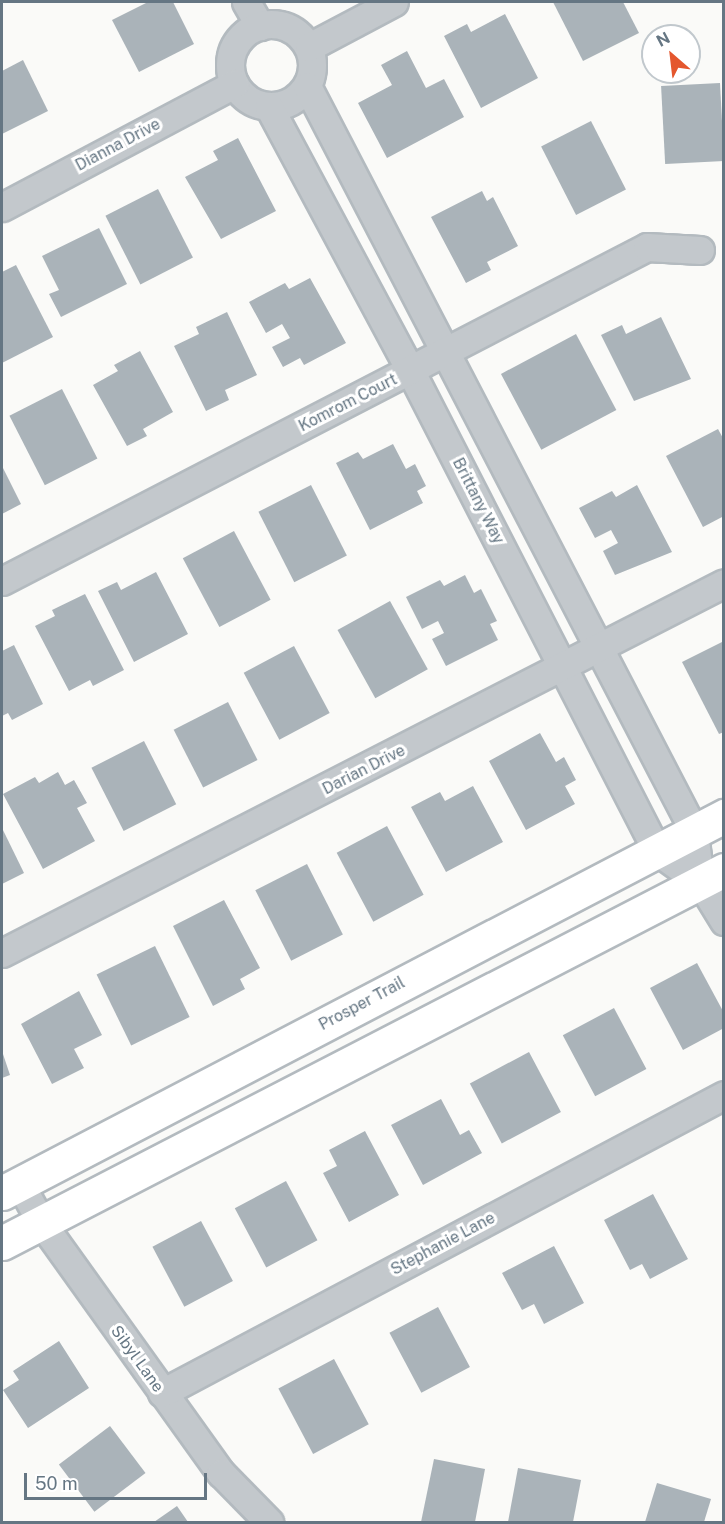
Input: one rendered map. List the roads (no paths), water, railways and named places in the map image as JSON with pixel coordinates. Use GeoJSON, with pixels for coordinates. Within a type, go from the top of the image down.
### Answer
{"type":"FeatureCollection","features":[{"type":"Feature","properties":{"kind":"main road","name":"Prosper Trail"},"geometry":{"type":"LineString","coordinates":[[11,1188],[723,816]]}},
{"type":"Feature","properties":{"kind":"main road"},"geometry":{"type":"LineString","coordinates":[[2,1243],[712,876]]}},
{"type":"Feature","properties":{"kind":"street"},"geometry":{"type":"LineString","coordinates":[[246,2],[260,26]]}},
{"type":"Feature","properties":{"kind":"street"},"geometry":{"type":"LineString","coordinates":[[309,46],[394,2]]}},
{"type":"Feature","properties":{"kind":"street"},"geometry":{"type":"LineString","coordinates":[[260,26],[288,27],[309,46],[313,60],[306,86],[296,98],[269,107],[243,96],[234,84],[231,56],[237,42],[260,26]]}},
{"type":"Feature","properties":{"kind":"street","name":"Dianna Drive"},"geometry":{"type":"LineString","coordinates":[[2,207],[234,84]]}},
{"type":"Feature","properties":{"kind":"street","name":"Brittany Way"},"geometry":{"type":"LineString","coordinates":[[306,86],[694,831],[712,876],[723,921]]}},
{"type":"Feature","properties":{"kind":"street","name":"Brittany Way"},"geometry":{"type":"LineString","coordinates":[[269,107],[410,370],[657,851],[712,876]]}},
{"type":"Feature","properties":{"kind":"street","name":"Komrom Court"},"geometry":{"type":"LineString","coordinates":[[2,581],[647,248],[700,250]]}},
{"type":"Feature","properties":{"kind":"street","name":"Darian Drive"},"geometry":{"type":"LineString","coordinates":[[2,953],[564,667],[723,583]]}},
{"type":"Feature","properties":{"kind":"street","name":"Stephanie Lane"},"geometry":{"type":"LineString","coordinates":[[162,1393],[723,1095]]}},
{"type":"Feature","properties":{"kind":"street","name":"Sibyl Lane"},"geometry":{"type":"LineString","coordinates":[[11,1188],[41,1222],[221,1473],[269,1522]]}}]}
